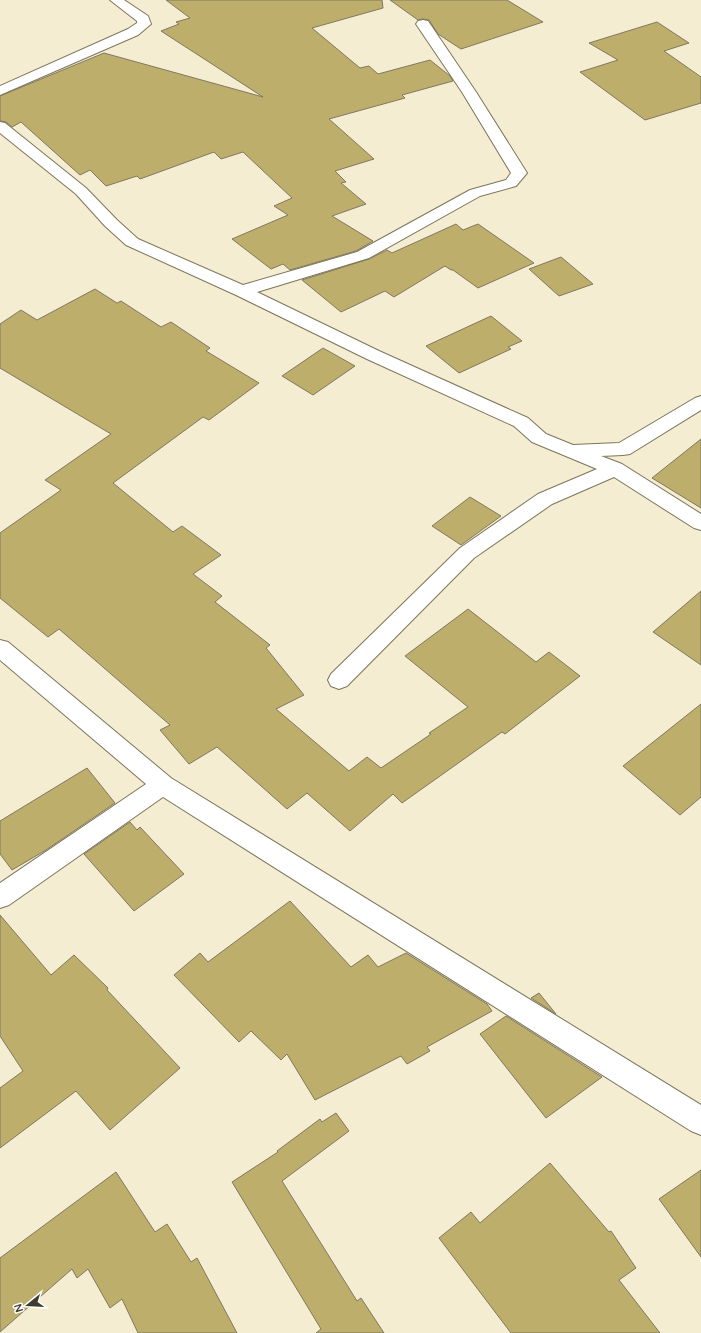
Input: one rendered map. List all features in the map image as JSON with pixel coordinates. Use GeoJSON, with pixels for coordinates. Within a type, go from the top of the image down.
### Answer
{"type":"FeatureCollection","features":[{"type":"Feature","properties":{"kind":"street"},"geometry":{"type":"LineString","coordinates":[[0,91],[133,32],[144,24],[142,19],[116,0]]}},
{"type":"Feature","properties":{"kind":"street"},"geometry":{"type":"LineString","coordinates":[[242,291],[363,255],[475,193],[511,182],[518,174],[469,92],[423,24]]}},
{"type":"Feature","properties":{"kind":"street"},"geometry":{"type":"LineString","coordinates":[[1,129],[81,191],[111,223],[132,242],[242,291],[373,356],[521,422],[539,438],[615,469],[701,524]]}},
{"type":"Feature","properties":{"kind":"street"},"geometry":{"type":"LineString","coordinates":[[570,450],[623,449],[701,402]]}},
{"type":"Feature","properties":{"kind":"street"},"geometry":{"type":"LineString","coordinates":[[338,680],[467,553],[545,499],[615,469]]}},
{"type":"Feature","properties":{"kind":"street"},"geometry":{"type":"LineString","coordinates":[[0,648],[163,785],[701,1121]]}},
{"type":"Feature","properties":{"kind":"street"},"geometry":{"type":"LineString","coordinates":[[0,897],[163,785]]}},
{"type":"Feature","properties":{"kind":"building"},"geometry":{"type":"Polygon","coordinates":[[[166,0],[382,0],[383,8],[312,28],[360,68],[369,66],[378,74],[430,60],[450,76],[453,81],[402,95],[405,98],[329,119],[374,159],[335,171],[346,182],[341,183],[366,204],[332,216],[373,241],[356,251],[290,270],[283,264],[271,269],[232,239],[288,215],[274,206],[292,198],[243,152],[221,159],[214,152],[140,179],[137,176],[106,186],[90,170],[80,175],[21,122],[12,127],[6,122],[0,121],[0,96],[104,53],[263,97],[161,31],[179,24],[176,22],[190,18],[166,0]]]}},
{"type":"Feature","properties":{"kind":"building"},"geometry":{"type":"Polygon","coordinates":[[[390,0],[507,0],[543,22],[461,49],[438,34],[429,20],[418,20],[390,0]]]}},
{"type":"Feature","properties":{"kind":"building"},"geometry":{"type":"Polygon","coordinates":[[[657,22],[689,43],[664,51],[701,77],[701,103],[645,120],[580,72],[618,60],[589,43],[657,22]]]}},
{"type":"Feature","properties":{"kind":"building"},"geometry":{"type":"Polygon","coordinates":[[[456,224],[463,230],[478,224],[534,263],[478,288],[445,266],[394,297],[385,291],[341,312],[302,280],[369,259],[387,250],[392,253],[456,224]]]}},
{"type":"Feature","properties":{"kind":"building"},"geometry":{"type":"Polygon","coordinates":[[[561,257],[593,284],[559,296],[529,269],[561,257]]]}},
{"type":"Feature","properties":{"kind":"building"},"geometry":{"type":"Polygon","coordinates":[[[95,289],[117,303],[121,301],[161,327],[171,322],[210,348],[206,351],[259,383],[209,420],[203,417],[113,483],[173,532],[182,526],[221,555],[193,574],[222,596],[215,602],[270,645],[266,648],[304,695],[276,709],[349,771],[367,757],[381,768],[468,707],[405,656],[468,609],[536,662],[549,652],[580,676],[505,734],[502,732],[402,803],[393,794],[350,831],[307,793],[287,809],[217,747],[189,764],[160,730],[170,725],[59,629],[48,637],[0,598],[0,533],[61,490],[45,480],[111,434],[0,368],[0,324],[21,310],[37,320],[95,289]]]}},
{"type":"Feature","properties":{"kind":"building"},"geometry":{"type":"Polygon","coordinates":[[[491,316],[522,341],[508,347],[511,349],[459,373],[426,346],[491,316]]]}},
{"type":"Feature","properties":{"kind":"building"},"geometry":{"type":"Polygon","coordinates":[[[323,348],[355,366],[313,395],[282,376],[323,348]]]}},
{"type":"Feature","properties":{"kind":"building"},"geometry":{"type":"Polygon","coordinates":[[[701,439],[701,508],[652,478],[701,439]]]}},
{"type":"Feature","properties":{"kind":"building"},"geometry":{"type":"Polygon","coordinates":[[[470,497],[501,516],[461,545],[432,526],[470,497]]]}},
{"type":"Feature","properties":{"kind":"building"},"geometry":{"type":"Polygon","coordinates":[[[701,591],[701,665],[653,632],[701,591]]]}},
{"type":"Feature","properties":{"kind":"building"},"geometry":{"type":"Polygon","coordinates":[[[701,704],[701,797],[680,815],[623,766],[701,704]]]}},
{"type":"Feature","properties":{"kind":"building"},"geometry":{"type":"Polygon","coordinates":[[[87,768],[115,803],[46,850],[12,870],[0,854],[0,821],[87,768]]]}},
{"type":"Feature","properties":{"kind":"building"},"geometry":{"type":"Polygon","coordinates":[[[130,822],[137,830],[140,827],[184,874],[134,911],[84,854],[130,822]]]}},
{"type":"Feature","properties":{"kind":"building"},"geometry":{"type":"Polygon","coordinates":[[[290,901],[351,967],[368,955],[378,967],[406,953],[487,1004],[492,1011],[427,1047],[430,1051],[407,1064],[401,1056],[315,1100],[287,1054],[281,1060],[251,1031],[239,1042],[174,975],[200,953],[208,962],[290,901]]]}},
{"type":"Feature","properties":{"kind":"building"},"geometry":{"type":"Polygon","coordinates":[[[0,915],[51,975],[74,955],[108,988],[107,990],[180,1068],[110,1130],[76,1091],[0,1148],[0,1088],[23,1071],[0,1036],[0,915]]]}},
{"type":"Feature","properties":{"kind":"building"},"geometry":{"type":"Polygon","coordinates":[[[539,993],[556,1014],[531,998],[539,993]]]}},
{"type":"Feature","properties":{"kind":"building"},"geometry":{"type":"Polygon","coordinates":[[[506,1016],[602,1077],[546,1118],[480,1034],[506,1016]]]}},
{"type":"Feature","properties":{"kind":"building"},"geometry":{"type":"Polygon","coordinates":[[[336,1113],[349,1131],[282,1181],[357,1301],[361,1298],[384,1333],[316,1333],[321,1329],[232,1182],[278,1152],[277,1151],[320,1119],[322,1122],[336,1113]]]}},
{"type":"Feature","properties":{"kind":"building"},"geometry":{"type":"Polygon","coordinates":[[[550,1163],[609,1232],[611,1231],[636,1268],[619,1280],[660,1333],[511,1333],[439,1238],[471,1212],[480,1223],[550,1163]]]}},
{"type":"Feature","properties":{"kind":"building"},"geometry":{"type":"Polygon","coordinates":[[[701,1170],[701,1257],[659,1199],[701,1170]]]}},
{"type":"Feature","properties":{"kind":"building"},"geometry":{"type":"Polygon","coordinates":[[[116,1172],[155,1232],[167,1224],[191,1262],[197,1258],[237,1333],[138,1333],[122,1299],[110,1308],[88,1269],[77,1278],[72,1269],[0,1332],[0,1258],[116,1172]]]}}]}
